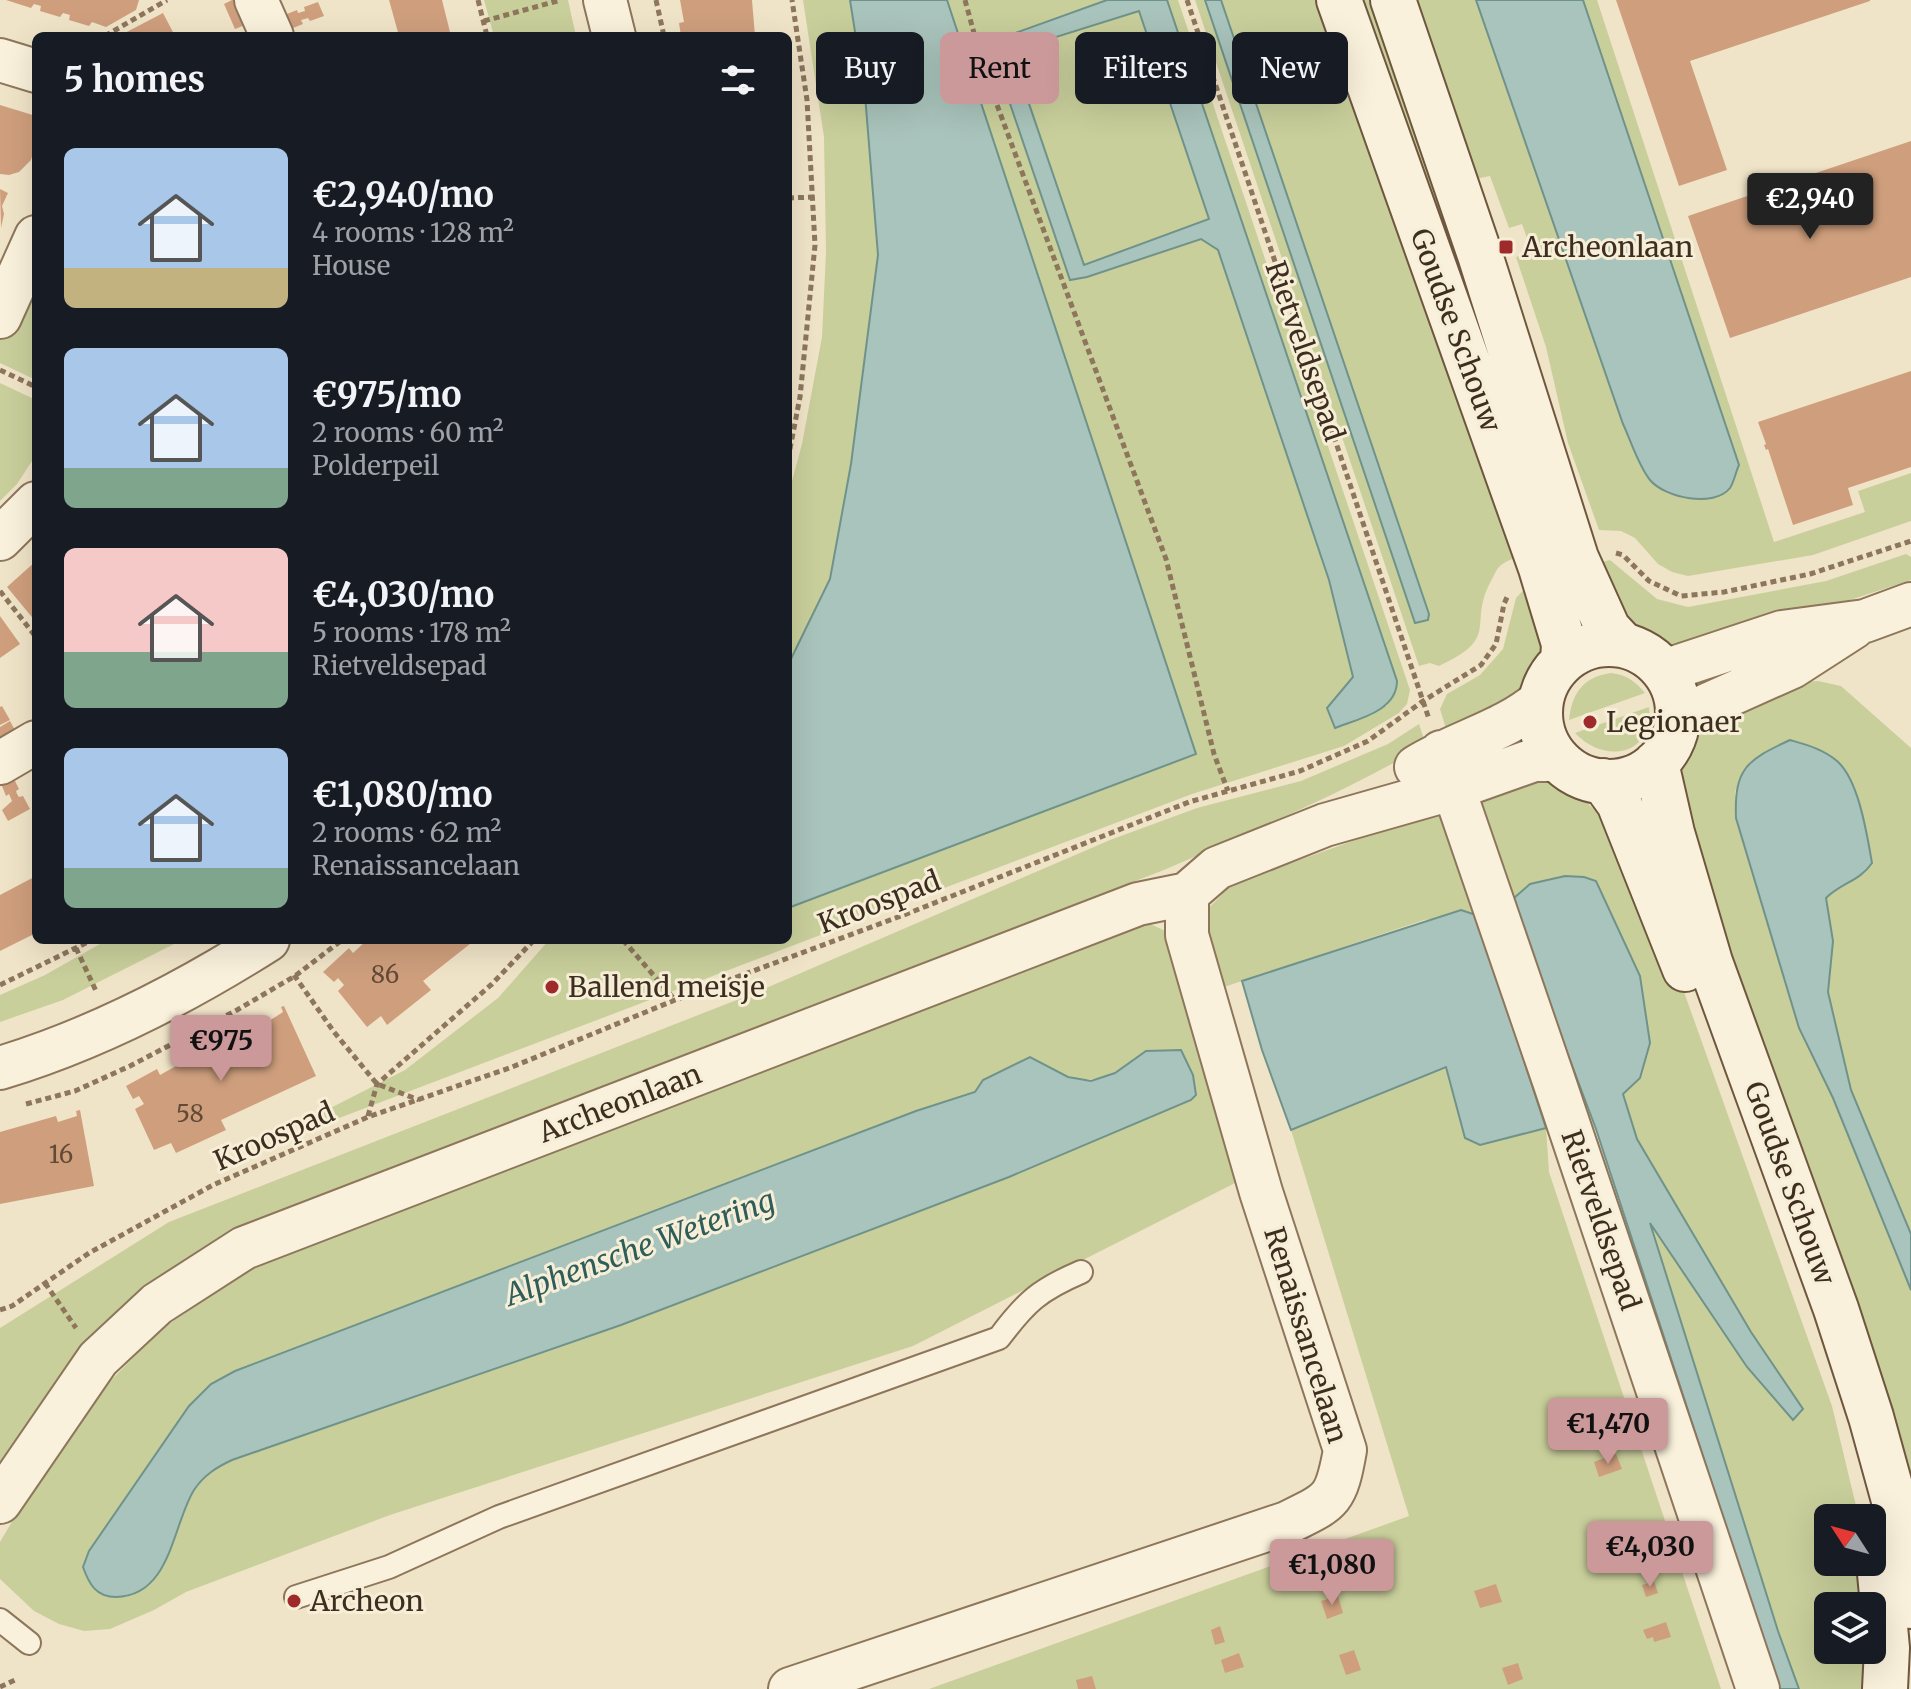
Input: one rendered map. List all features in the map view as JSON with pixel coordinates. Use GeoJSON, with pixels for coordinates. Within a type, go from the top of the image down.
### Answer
{"type":"FeatureCollection","features":[{"type":"Feature","properties":{"kind":"main road","name":"Goudse Schouw"},"geometry":{"type":"LineString","coordinates":[[1339,0],[1558,563],[1623,645]]}},
{"type":"Feature","properties":{"kind":"main road","name":"Goudse Schouw"},"geometry":{"type":"LineString","coordinates":[[1393,0],[1480,255],[1558,563],[1563,661]]}},
{"type":"Feature","properties":{"kind":"main road"},"geometry":{"type":"LineString","coordinates":[[1602,644],[1623,645],[1646,655],[1664,671],[1673,685],[1678,718],[1675,735],[1656,763],[1640,774],[1622,780],[1603,781],[1579,774],[1559,760],[1547,742],[1541,722],[1541,700],[1549,679],[1563,661],[1581,650],[1602,644]]}},
{"type":"Feature","properties":{"kind":"main road","name":"Goudse Schouw"},"geometry":{"type":"LineString","coordinates":[[1656,763],[1672,833],[1710,962],[1836,1309],[1871,1417],[1898,1515],[1911,1606]]}},
{"type":"Feature","properties":{"kind":"main road","name":"Goudse Schouw"},"geometry":{"type":"LineString","coordinates":[[1603,781],[1619,803],[1686,969],[1722,1076],[1819,1327],[1847,1418],[1868,1504]]}},
{"type":"Feature","properties":{"kind":"main road","name":"Goudse Schouw"},"geometry":{"type":"LineString","coordinates":[[1880,1576],[1887,1648],[1885,1689]]}},
{"type":"Feature","properties":{"kind":"street"},"geometry":{"type":"LineString","coordinates":[[256,0],[270,32]]}},
{"type":"Feature","properties":{"kind":"street"},"geometry":{"type":"LineString","coordinates":[[605,0],[613,32]]}},
{"type":"Feature","properties":{"kind":"street"},"geometry":{"type":"LineString","coordinates":[[0,60],[32,70]]}},
{"type":"Feature","properties":{"kind":"street"},"geometry":{"type":"LineString","coordinates":[[0,317],[32,246]]}},
{"type":"Feature","properties":{"kind":"street"},"geometry":{"type":"LineString","coordinates":[[0,539],[32,507]]}},
{"type":"Feature","properties":{"kind":"street"},"geometry":{"type":"LineString","coordinates":[[1678,718],[1792,667],[1865,621],[1911,604]]}},
{"type":"Feature","properties":{"kind":"street"},"geometry":{"type":"LineString","coordinates":[[1664,671],[1782,632],[1865,621]]}},
{"type":"Feature","properties":{"kind":"street","name":"Archeonlaan"},"geometry":{"type":"LineString","coordinates":[[0,1502],[98,1359],[157,1304],[244,1248],[1138,904],[1187,894],[1217,868],[1325,825],[1448,770],[1541,700]]}},
{"type":"Feature","properties":{"kind":"street"},"geometry":{"type":"LineString","coordinates":[[0,763],[32,744]]}},
{"type":"Feature","properties":{"kind":"street","name":"Archeonlaan"},"geometry":{"type":"LineString","coordinates":[[1448,770],[1559,760]]}},
{"type":"Feature","properties":{"kind":"street","name":"Rietveldsepad"},"geometry":{"type":"LineString","coordinates":[[1448,770],[1758,1689]]}},
{"type":"Feature","properties":{"kind":"street","name":"Renaissancelaan"},"geometry":{"type":"LineString","coordinates":[[790,1689],[1287,1523],[1325,1504],[1339,1486],[1345,1450],[1261,1192],[1187,935],[1187,894]]}},
{"type":"Feature","properties":{"kind":"street"},"geometry":{"type":"LineString","coordinates":[[0,1068],[113,1026],[187,991],[279,954]]}},
{"type":"Feature","properties":{"kind":"lane"},"geometry":{"type":"LineString","coordinates":[[296,1597],[389,1567],[499,1517],[999,1338],[1021,1308],[1047,1286],[1081,1272]]}},
{"type":"Feature","properties":{"kind":"lane"},"geometry":{"type":"LineString","coordinates":[[0,1620],[29,1643]]}},
{"type":"Feature","properties":{"kind":"path"},"geometry":{"type":"LineString","coordinates":[[112,32],[167,0]]}},
{"type":"Feature","properties":{"kind":"path"},"geometry":{"type":"LineString","coordinates":[[478,0],[486,32]]}},
{"type":"Feature","properties":{"kind":"path"},"geometry":{"type":"LineString","coordinates":[[484,21],[561,0]]}},
{"type":"Feature","properties":{"kind":"path"},"geometry":{"type":"LineString","coordinates":[[656,0],[663,32]]}},
{"type":"Feature","properties":{"kind":"path"},"geometry":{"type":"LineString","coordinates":[[792,0],[807,100],[814,197],[811,300],[792,438]]}},
{"type":"Feature","properties":{"kind":"path"},"geometry":{"type":"LineString","coordinates":[[965,0],[984,70],[1166,559],[1214,754],[1228,791]]}},
{"type":"Feature","properties":{"kind":"path","name":"Rietveldsepad"},"geometry":{"type":"LineString","coordinates":[[1187,0],[1423,701]]}},
{"type":"Feature","properties":{"kind":"path"},"geometry":{"type":"LineString","coordinates":[[792,198],[814,197]]}},
{"type":"Feature","properties":{"kind":"path"},"geometry":{"type":"LineString","coordinates":[[0,370],[32,385]]}},
{"type":"Feature","properties":{"kind":"path"},"geometry":{"type":"LineString","coordinates":[[1558,563],[1609,550],[1623,555],[1649,581],[1681,596],[1724,592],[1810,574],[1909,543]]}},
{"type":"Feature","properties":{"kind":"path","name":"Kroospad"},"geometry":{"type":"LineString","coordinates":[[0,1310],[12,1306],[89,1253],[213,1185],[368,1117],[512,1067],[675,1000],[909,913],[1189,802],[1300,771],[1368,741],[1423,701],[1481,665],[1496,644],[1504,604],[1515,582],[1558,563]]}},
{"type":"Feature","properties":{"kind":"path"},"geometry":{"type":"LineString","coordinates":[[0,591],[32,632]]}},
{"type":"Feature","properties":{"kind":"path"},"geometry":{"type":"LineString","coordinates":[[0,985],[84,944]]}},
{"type":"Feature","properties":{"kind":"path"},"geometry":{"type":"LineString","coordinates":[[368,1117],[377,1084],[492,984],[530,944]]}},
{"type":"Feature","properties":{"kind":"path"},"geometry":{"type":"LineString","coordinates":[[626,944],[675,1000]]}},
{"type":"Feature","properties":{"kind":"path"},"geometry":{"type":"LineString","coordinates":[[279,954],[334,1032],[377,1084],[420,1100]]}},
{"type":"Feature","properties":{"kind":"path"},"geometry":{"type":"LineString","coordinates":[[45,1283],[98,1359]]}},
{"type":"Feature","properties":{"kind":"path"},"geometry":{"type":"LineString","coordinates":[[0,1687],[17,1679]]}},
{"type":"Feature","properties":{"kind":"green space"},"geometry":{"type":"Polygon","coordinates":[[[484,0],[568,0],[575,32],[493,32],[484,0]]]}},
{"type":"Feature","properties":{"kind":"green space"},"geometry":{"type":"Polygon","coordinates":[[[803,0],[850,0],[855,32],[816,32],[816,85],[803,0]]]}},
{"type":"Feature","properties":{"kind":"green space"},"geometry":{"type":"Polygon","coordinates":[[[947,0],[1107,0],[1018,32],[958,32],[947,0]]]}},
{"type":"Feature","properties":{"kind":"green space"},"geometry":{"type":"Polygon","coordinates":[[[1167,0],[1178,0],[1189,32],[1178,32],[1167,0]]]}},
{"type":"Feature","properties":{"kind":"green space"},"geometry":{"type":"Polygon","coordinates":[[[1195,0],[1205,0],[1216,32],[1206,32],[1195,0]]]}},
{"type":"Feature","properties":{"kind":"green space"},"geometry":{"type":"Polygon","coordinates":[[[1221,0],[1327,0],[1338,32],[1232,32],[1221,0]]]}},
{"type":"Feature","properties":{"kind":"green space"},"geometry":{"type":"Polygon","coordinates":[[[1351,0],[1377,0],[1557,543],[1351,0]]]}},
{"type":"Feature","properties":{"kind":"green space"},"geometry":{"type":"Polygon","coordinates":[[[1408,0],[1476,0],[1623,424],[1651,482],[1684,497],[1739,464],[1583,0],[1597,0],[1774,542],[1865,512],[1858,491],[1911,473],[1911,521],[1813,555],[1688,576],[1658,564],[1635,538],[1621,531],[1599,530],[1568,443],[1546,347],[1516,257],[1532,252],[1522,224],[1509,228],[1490,176],[1465,181],[1408,0]]]}},
{"type":"Feature","properties":{"kind":"green space"},"geometry":{"type":"Polygon","coordinates":[[[1139,11],[1146,32],[1075,32],[1075,104],[1170,104],[1209,219],[1084,265],[1029,104],[1059,104],[1059,36],[1139,11]]]}},
{"type":"Feature","properties":{"kind":"green space"},"geometry":{"type":"Polygon","coordinates":[[[1216,33],[1232,80],[1232,104],[1240,104],[1415,623],[1428,620],[1429,614],[1256,104],[1348,104],[1348,59],[1524,554],[1504,563],[1496,571],[1484,596],[1477,638],[1470,647],[1439,666],[1430,663],[1419,666],[1216,62],[1216,33]]]}},
{"type":"Feature","properties":{"kind":"green space"},"geometry":{"type":"Polygon","coordinates":[[[819,104],[866,104],[878,255],[851,464],[830,579],[792,657],[792,481],[822,337],[826,252],[824,137],[819,104]]]}},
{"type":"Feature","properties":{"kind":"green space"},"geometry":{"type":"Polygon","coordinates":[[[981,104],[1010,104],[1070,279],[1087,277],[1201,239],[1218,249],[1329,580],[1353,677],[1327,709],[1387,706],[1397,689],[1397,681],[1202,104],[1213,104],[1410,690],[1407,704],[1399,713],[1344,746],[1192,794],[305,1131],[303,1122],[405,1070],[498,998],[545,944],[792,944],[792,906],[1195,754],[981,104]]]}},
{"type":"Feature","properties":{"kind":"green space"},"geometry":{"type":"Polygon","coordinates":[[[32,270],[32,378],[0,363],[0,339],[32,270]]]}},
{"type":"Feature","properties":{"kind":"green space"},"geometry":{"type":"Polygon","coordinates":[[[0,383],[32,398],[32,461],[17,484],[0,501],[0,383]]]}},
{"type":"Feature","properties":{"kind":"green space"},"geometry":{"type":"Polygon","coordinates":[[[1906,554],[1911,557],[1911,580],[1689,648],[1660,644],[1624,623],[1593,564],[1610,560],[1657,599],[1688,607],[1826,581],[1906,554]]]}},
{"type":"Feature","properties":{"kind":"green space"},"geometry":{"type":"Polygon","coordinates":[[[1534,579],[1547,625],[1541,652],[1521,693],[1448,735],[1440,709],[1447,694],[1480,675],[1503,649],[1516,598],[1534,579]]]}},
{"type":"Feature","properties":{"kind":"green space"},"geometry":{"type":"Polygon","coordinates":[[[1611,673],[1630,679],[1645,693],[1569,720],[1576,694],[1581,688],[1593,678],[1611,673]]]}},
{"type":"Feature","properties":{"kind":"green space"},"geometry":{"type":"Polygon","coordinates":[[[1818,681],[1841,686],[1911,748],[1911,1234],[1851,1090],[1828,992],[1833,941],[1826,898],[1862,874],[1872,863],[1854,791],[1743,770],[1735,792],[1736,818],[1799,1028],[1833,1098],[1911,1290],[1911,1476],[1727,971],[1678,798],[1683,765],[1704,728],[1783,683],[1818,681]]]}},
{"type":"Feature","properties":{"kind":"green space"},"geometry":{"type":"Polygon","coordinates":[[[1649,707],[1644,736],[1636,745],[1625,750],[1600,749],[1575,733],[1649,707]]]}},
{"type":"Feature","properties":{"kind":"green space"},"geometry":{"type":"Polygon","coordinates":[[[1419,724],[1426,745],[1329,796],[1164,870],[453,1144],[218,1239],[161,1278],[0,1465],[0,1328],[169,1222],[752,994],[1110,840],[1197,808],[1301,781],[1388,744],[1419,724]]]}},
{"type":"Feature","properties":{"kind":"green space"},"geometry":{"type":"Polygon","coordinates":[[[1537,779],[1550,782],[1586,802],[1608,822],[1669,950],[1832,1406],[1856,1504],[1814,1504],[1814,1576],[1865,1576],[1867,1592],[1814,1592],[1814,1664],[1869,1664],[1870,1689],[1799,1689],[1649,1220],[1747,1367],[1793,1419],[1803,1409],[1751,1332],[1637,1139],[1623,1094],[1515,907],[1476,813],[1480,799],[1537,779]]]}},
{"type":"Feature","properties":{"kind":"green space"},"geometry":{"type":"Polygon","coordinates":[[[1431,813],[1446,818],[1476,915],[1424,920],[1215,990],[1203,946],[1206,911],[1232,884],[1431,813]]]}},
{"type":"Feature","properties":{"kind":"green space"},"geometry":{"type":"Polygon","coordinates":[[[1148,923],[1170,933],[1243,1179],[913,1346],[390,1515],[186,1592],[110,1629],[84,1631],[59,1624],[34,1611],[0,1579],[0,1542],[46,1464],[92,1400],[160,1330],[242,1274],[339,1229],[1148,923]],[[1147,1051],[1111,1074],[1092,1079],[1066,1075],[1030,1057],[975,1092],[916,1111],[189,1406],[89,1551],[83,1567],[106,1597],[126,1597],[150,1585],[195,1489],[211,1471],[232,1460],[621,1325],[1009,1177],[1147,1051]]]}},
{"type":"Feature","properties":{"kind":"green space"},"geometry":{"type":"Polygon","coordinates":[[[100,944],[174,944],[63,1000],[0,1022],[0,995],[45,975],[100,944]]]}},
{"type":"Feature","properties":{"kind":"green space"},"geometry":{"type":"Polygon","coordinates":[[[1446,1067],[1517,1135],[1546,1128],[1549,1172],[1721,1689],[929,1689],[1409,1516],[1291,1130],[1446,1067]]]}},
{"type":"Feature","properties":{"kind":"water"},"geometry":{"type":"Polygon","coordinates":[[[850,0],[947,0],[958,32],[940,32],[940,104],[981,104],[1196,754],[792,906],[792,657],[830,579],[851,464],[878,255],[866,104],[924,104],[924,32],[855,32],[850,0]]]}},
{"type":"Feature","properties":{"kind":"water"},"geometry":{"type":"Polygon","coordinates":[[[1107,0],[1167,0],[1178,32],[1146,32],[1139,11],[1059,36],[1059,32],[1018,32],[1107,0]]]}},
{"type":"Feature","properties":{"kind":"water"},"geometry":{"type":"Polygon","coordinates":[[[1205,0],[1221,0],[1232,32],[1232,80],[1216,32],[1205,0]]]}},
{"type":"Feature","properties":{"kind":"water"},"geometry":{"type":"Polygon","coordinates":[[[1476,0],[1583,0],[1739,465],[1730,488],[1723,494],[1702,499],[1678,496],[1657,486],[1642,467],[1623,424],[1476,0]]]}},
{"type":"Feature","properties":{"kind":"water"},"geometry":{"type":"Polygon","coordinates":[[[1010,104],[1029,104],[1084,265],[1209,219],[1170,104],[1202,104],[1397,681],[1391,700],[1383,707],[1335,728],[1327,708],[1353,677],[1329,580],[1218,250],[1201,239],[1070,280],[1010,104]]]}},
{"type":"Feature","properties":{"kind":"water"},"geometry":{"type":"Polygon","coordinates":[[[1240,104],[1256,104],[1429,614],[1428,620],[1415,623],[1240,104]]]}},
{"type":"Feature","properties":{"kind":"water"},"geometry":{"type":"Polygon","coordinates":[[[1790,740],[1820,750],[1837,761],[1851,781],[1865,823],[1872,863],[1862,874],[1826,898],[1833,941],[1828,992],[1851,1090],[1911,1234],[1911,1290],[1833,1098],[1799,1028],[1736,818],[1738,788],[1746,768],[1753,760],[1790,740]]]}},
{"type":"Feature","properties":{"kind":"water"},"geometry":{"type":"Polygon","coordinates":[[[1565,876],[1596,881],[1640,976],[1650,1043],[1640,1078],[1623,1094],[1637,1139],[1751,1332],[1803,1409],[1793,1420],[1747,1367],[1650,1223],[1799,1689],[1779,1689],[1596,1129],[1515,907],[1514,898],[1530,884],[1565,876]]]}},
{"type":"Feature","properties":{"kind":"water"},"geometry":{"type":"Polygon","coordinates":[[[1461,910],[1476,915],[1546,1128],[1480,1145],[1465,1138],[1446,1067],[1291,1130],[1262,1050],[1242,981],[1461,910]]]}},
{"type":"Feature","properties":{"kind":"water","name":"Alphensche Wetering"},"geometry":{"type":"Polygon","coordinates":[[[1181,1050],[1193,1075],[1196,1095],[1191,1100],[1009,1177],[621,1325],[232,1460],[211,1472],[194,1490],[167,1557],[148,1585],[134,1594],[116,1597],[98,1592],[88,1579],[83,1567],[89,1551],[189,1406],[211,1384],[235,1371],[916,1111],[975,1092],[983,1080],[1030,1057],[1068,1077],[1091,1081],[1115,1073],[1146,1051],[1181,1050]]]}},
{"type":"Feature","properties":{"kind":"building"},"geometry":{"type":"Polygon","coordinates":[[[6,0],[139,0],[136,10],[106,27],[92,22],[89,26],[69,20],[70,15],[63,13],[60,17],[40,11],[41,6],[34,4],[31,8],[6,0]]]}},
{"type":"Feature","properties":{"kind":"building"},"geometry":{"type":"Polygon","coordinates":[[[239,0],[250,23],[235,29],[224,4],[239,0]]]}},
{"type":"Feature","properties":{"kind":"building"},"geometry":{"type":"Polygon","coordinates":[[[389,0],[442,0],[450,32],[398,32],[389,0]]]}},
{"type":"Feature","properties":{"kind":"building"},"geometry":{"type":"Polygon","coordinates":[[[680,0],[752,0],[755,32],[680,32],[679,23],[684,22],[680,0]]]}},
{"type":"Feature","properties":{"kind":"building"},"geometry":{"type":"Polygon","coordinates":[[[1616,0],[1870,1],[1690,61],[1727,170],[1679,186],[1616,0]]]}},
{"type":"Feature","properties":{"kind":"building"},"geometry":{"type":"Polygon","coordinates":[[[318,2],[324,16],[310,21],[308,18],[301,20],[303,24],[288,30],[282,16],[297,10],[298,13],[305,11],[304,7],[318,2]]]}},
{"type":"Feature","properties":{"kind":"building"},"geometry":{"type":"Polygon","coordinates":[[[163,13],[173,32],[127,32],[163,13]]]}},
{"type":"Feature","properties":{"kind":"building"},"geometry":{"type":"Polygon","coordinates":[[[0,105],[32,115],[32,156],[19,172],[0,174],[0,105]]]}},
{"type":"Feature","properties":{"kind":"building"},"geometry":{"type":"Polygon","coordinates":[[[1911,141],[1911,277],[1730,338],[1688,216],[1911,141]]]}},
{"type":"Feature","properties":{"kind":"building"},"geometry":{"type":"Polygon","coordinates":[[[0,189],[8,193],[2,206],[1,228],[0,189]]]}},
{"type":"Feature","properties":{"kind":"building"},"geometry":{"type":"Polygon","coordinates":[[[1911,371],[1911,467],[1848,488],[1853,505],[1793,525],[1758,422],[1911,371]]]}},
{"type":"Feature","properties":{"kind":"building"},"geometry":{"type":"Polygon","coordinates":[[[32,565],[32,617],[7,587],[32,565]]]}},
{"type":"Feature","properties":{"kind":"building"},"geometry":{"type":"Polygon","coordinates":[[[0,616],[20,644],[0,658],[0,616]]]}},
{"type":"Feature","properties":{"kind":"building"},"geometry":{"type":"Polygon","coordinates":[[[0,707],[10,720],[0,725],[0,707]]]}},
{"type":"Feature","properties":{"kind":"building"},"geometry":{"type":"Polygon","coordinates":[[[10,721],[17,734],[0,744],[0,727],[10,721]]]}},
{"type":"Feature","properties":{"kind":"building"},"geometry":{"type":"Polygon","coordinates":[[[12,775],[19,789],[17,794],[23,796],[30,809],[8,821],[2,810],[12,801],[9,794],[6,796],[0,781],[12,775]]]}},
{"type":"Feature","properties":{"kind":"building"},"geometry":{"type":"Polygon","coordinates":[[[32,878],[32,935],[0,951],[0,895],[32,878]]]}},
{"type":"Feature","properties":{"kind":"building"},"geometry":{"type":"Polygon","coordinates":[[[363,944],[470,944],[423,981],[431,990],[387,1025],[381,1016],[367,1027],[338,991],[344,985],[338,978],[334,982],[323,972],[349,948],[353,953],[363,944]]]}},
{"type":"Feature","properties":{"kind":"building"},"geometry":{"type":"Polygon","coordinates":[[[284,1006],[316,1076],[221,1120],[226,1130],[176,1153],[171,1143],[154,1150],[135,1109],[144,1104],[139,1096],[133,1099],[126,1086],[157,1069],[160,1075],[263,1017],[266,1023],[283,1012],[281,1007],[284,1006]]]}},
{"type":"Feature","properties":{"kind":"building"},"geometry":{"type":"Polygon","coordinates":[[[80,1110],[94,1186],[0,1204],[0,1132],[56,1116],[58,1122],[77,1116],[76,1111],[80,1110]]]}},
{"type":"Feature","properties":{"kind":"building"},"geometry":{"type":"Polygon","coordinates":[[[1616,1454],[1622,1469],[1599,1477],[1594,1462],[1616,1454]]]}},
{"type":"Feature","properties":{"kind":"building"},"geometry":{"type":"Polygon","coordinates":[[[1654,1581],[1658,1593],[1646,1597],[1642,1585],[1654,1581]]]}},
{"type":"Feature","properties":{"kind":"building"},"geometry":{"type":"Polygon","coordinates":[[[1496,1584],[1502,1602],[1480,1608],[1474,1591],[1496,1584]]]}},
{"type":"Feature","properties":{"kind":"building"},"geometry":{"type":"Polygon","coordinates":[[[1338,1596],[1343,1613],[1327,1619],[1321,1601],[1338,1596]]]}},
{"type":"Feature","properties":{"kind":"building"},"geometry":{"type":"Polygon","coordinates":[[[1666,1622],[1671,1637],[1654,1642],[1653,1637],[1647,1639],[1643,1630],[1666,1622]]]}},
{"type":"Feature","properties":{"kind":"building"},"geometry":{"type":"Polygon","coordinates":[[[1220,1626],[1225,1642],[1215,1645],[1211,1630],[1220,1626]]]}},
{"type":"Feature","properties":{"kind":"building"},"geometry":{"type":"Polygon","coordinates":[[[1354,1650],[1361,1670],[1346,1675],[1339,1655],[1354,1650]]]}},
{"type":"Feature","properties":{"kind":"building"},"geometry":{"type":"Polygon","coordinates":[[[1239,1653],[1244,1667],[1225,1673],[1221,1660],[1239,1653]]]}},
{"type":"Feature","properties":{"kind":"building"},"geometry":{"type":"Polygon","coordinates":[[[1518,1663],[1523,1679],[1508,1685],[1502,1668],[1518,1663]]]}},
{"type":"Feature","properties":{"kind":"building"},"geometry":{"type":"Polygon","coordinates":[[[1092,1676],[1096,1689],[1078,1689],[1076,1680],[1092,1676]]]}},
{"type":"Feature","properties":{"kind":"place","name":"Archeonlaan"},"geometry":{"type":"Point","coordinates":[1506,247]}},
{"type":"Feature","properties":{"kind":"place","name":"Legionaer"},"geometry":{"type":"Point","coordinates":[1590,722]}},
{"type":"Feature","properties":{"kind":"place","name":"Ballend meisje"},"geometry":{"type":"Point","coordinates":[552,987]}},
{"type":"Feature","properties":{"kind":"place","name":"Archeon"},"geometry":{"type":"Point","coordinates":[294,1601]}}]}
